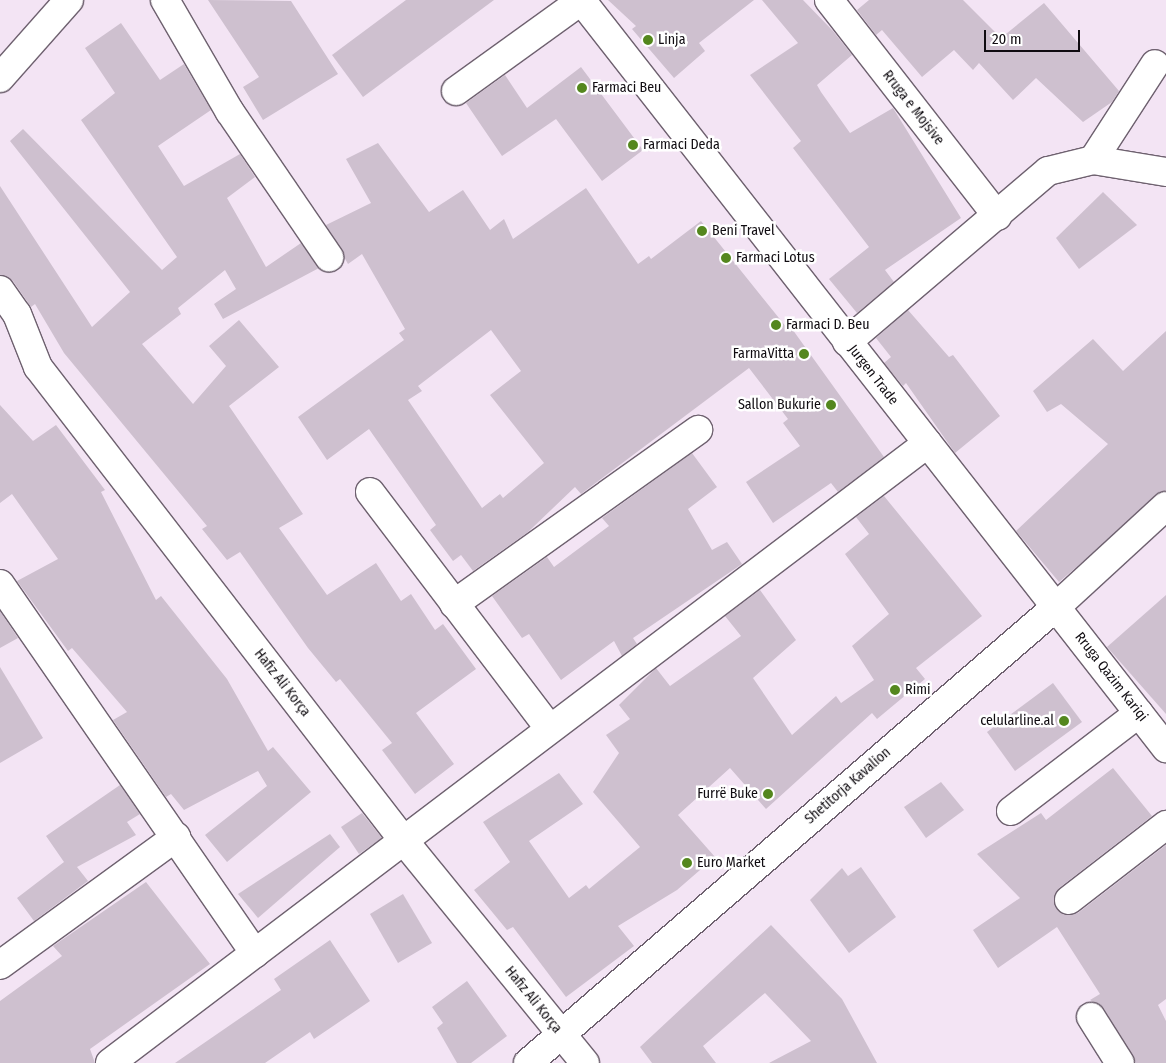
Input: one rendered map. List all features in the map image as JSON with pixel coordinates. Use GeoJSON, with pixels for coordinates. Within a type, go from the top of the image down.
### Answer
{"type":"FeatureCollection","features":[{"type":"Feature","properties":{"kind":"street"},"geometry":{"type":"LineString","coordinates":[[0,78],[69,0]]}},
{"type":"Feature","properties":{"kind":"street"},"geometry":{"type":"LineString","coordinates":[[166,0],[230,112],[329,257]]}},
{"type":"Feature","properties":{"kind":"street"},"geometry":{"type":"LineString","coordinates":[[456,91],[581,0]]}},
{"type":"Feature","properties":{"kind":"street","name":"Jurgen Trade"},"geometry":{"type":"LineString","coordinates":[[581,0],[1056,607]]}},
{"type":"Feature","properties":{"kind":"street","name":"Rruga e Mojsive"},"geometry":{"type":"LineString","coordinates":[[829,0],[997,216]]}},
{"type":"Feature","properties":{"kind":"street"},"geometry":{"type":"LineString","coordinates":[[1093,160],[1155,64]]}},
{"type":"Feature","properties":{"kind":"street"},"geometry":{"type":"LineString","coordinates":[[847,342],[1048,171],[1093,160],[1166,172]]}},
{"type":"Feature","properties":{"kind":"street","name":"Hafiz Ali Korça"},"geometry":{"type":"LineString","coordinates":[[0,290],[17,314],[38,367],[404,841],[585,1063]]}},
{"type":"Feature","properties":{"kind":"street"},"geometry":{"type":"LineString","coordinates":[[454,604],[698,430]]}},
{"type":"Feature","properties":{"kind":"street"},"geometry":{"type":"LineString","coordinates":[[110,1063],[404,841],[549,728],[928,443]]}},
{"type":"Feature","properties":{"kind":"street"},"geometry":{"type":"LineString","coordinates":[[370,492],[549,728]]}},
{"type":"Feature","properties":{"kind":"street","name":"Shetitorja Kavalion"},"geometry":{"type":"LineString","coordinates":[[528,1063],[1056,607],[1166,506]]}},
{"type":"Feature","properties":{"kind":"street"},"geometry":{"type":"LineString","coordinates":[[0,584],[255,953]]}},
{"type":"Feature","properties":{"kind":"street","name":"Rruga Qazim Kariqi"},"geometry":{"type":"LineString","coordinates":[[1056,607],[1156,727]]}},
{"type":"Feature","properties":{"kind":"street"},"geometry":{"type":"LineString","coordinates":[[1011,811],[1156,727]]}},
{"type":"Feature","properties":{"kind":"street"},"geometry":{"type":"LineString","coordinates":[[1069,900],[1166,825]]}},
{"type":"Feature","properties":{"kind":"street"},"geometry":{"type":"LineString","coordinates":[[0,965],[176,837]]}},
{"type":"Feature","properties":{"kind":"street"},"geometry":{"type":"LineString","coordinates":[[1091,1017],[1120,1063]]}},
{"type":"Feature","properties":{"kind":"building"},"geometry":{"type":"Polygon","coordinates":[[[208,0],[291,1],[338,74],[263,120],[243,87],[259,77],[208,0]]]}},
{"type":"Feature","properties":{"kind":"building"},"geometry":{"type":"Polygon","coordinates":[[[406,0],[494,0],[363,97],[332,55],[406,0]]]}},
{"type":"Feature","properties":{"kind":"building"},"geometry":{"type":"Polygon","coordinates":[[[608,0],[754,0],[699,43],[705,51],[674,78],[632,29],[636,26],[608,0]]]}},
{"type":"Feature","properties":{"kind":"building"},"geometry":{"type":"Polygon","coordinates":[[[762,0],[803,0],[833,31],[852,55],[817,85],[821,92],[850,133],[893,108],[961,218],[885,270],[894,282],[857,313],[829,279],[869,247],[793,148],[801,141],[750,75],[798,43],[762,0]]]}},
{"type":"Feature","properties":{"kind":"building"},"geometry":{"type":"Polygon","coordinates":[[[869,0],[963,0],[1001,38],[1044,3],[1119,91],[1112,102],[1083,122],[1036,78],[1013,100],[979,63],[973,70],[954,50],[922,77],[882,30],[876,35],[857,10],[869,0]]]}},
{"type":"Feature","properties":{"kind":"building"},"geometry":{"type":"Polygon","coordinates":[[[121,23],[160,80],[184,64],[211,110],[158,146],[184,186],[240,154],[255,177],[227,198],[266,267],[301,243],[319,268],[223,319],[214,304],[236,289],[225,270],[178,308],[181,314],[142,344],[193,404],[226,366],[209,346],[239,320],[279,367],[229,406],[303,514],[279,528],[327,595],[376,563],[401,601],[411,594],[435,630],[443,624],[476,669],[416,713],[454,764],[415,794],[382,750],[392,743],[340,679],[336,682],[308,648],[240,552],[227,560],[202,529],[207,526],[64,353],[35,304],[31,307],[13,281],[0,275],[0,186],[92,327],[130,292],[10,141],[23,129],[162,270],[177,257],[81,120],[115,93],[85,48],[121,23]]]}},
{"type":"Feature","properties":{"kind":"building"},"geometry":{"type":"Polygon","coordinates":[[[581,67],[643,150],[602,181],[556,119],[502,156],[466,103],[505,75],[527,108],[581,67]]]}},
{"type":"Feature","properties":{"kind":"building"},"geometry":{"type":"Polygon","coordinates":[[[378,143],[429,212],[463,190],[490,230],[504,219],[513,239],[586,188],[638,264],[649,256],[651,259],[701,221],[787,328],[790,326],[884,457],[838,492],[831,483],[773,523],[746,482],[800,446],[783,423],[788,419],[749,368],[581,494],[575,487],[528,532],[473,571],[461,555],[453,561],[430,530],[436,525],[369,429],[327,460],[298,417],[404,340],[399,333],[405,329],[362,254],[348,264],[326,225],[371,203],[346,159],[378,143]],[[491,330],[418,386],[422,391],[408,400],[482,508],[500,494],[503,498],[544,463],[490,395],[521,371],[491,330]]]}},
{"type":"Feature","properties":{"kind":"building"},"geometry":{"type":"Polygon","coordinates":[[[1103,192],[1137,225],[1079,269],[1056,238],[1103,192]]]}},
{"type":"Feature","properties":{"kind":"building"},"geometry":{"type":"Polygon","coordinates":[[[908,310],[949,357],[953,355],[1000,416],[955,453],[906,383],[903,386],[884,363],[891,357],[876,338],[908,310]]]}},
{"type":"Feature","properties":{"kind":"building"},"geometry":{"type":"Polygon","coordinates":[[[1166,331],[1166,490],[1059,582],[1016,531],[1108,444],[1061,404],[1047,412],[1033,391],[1093,339],[1123,371],[1166,331]]]}},
{"type":"Feature","properties":{"kind":"building"},"geometry":{"type":"Polygon","coordinates":[[[0,405],[33,441],[56,425],[105,490],[101,492],[156,600],[161,596],[227,679],[268,751],[273,747],[311,792],[227,862],[205,835],[267,786],[258,771],[184,810],[171,794],[166,797],[113,720],[127,712],[72,648],[68,651],[17,581],[58,559],[12,494],[0,503],[0,405]]]}},
{"type":"Feature","properties":{"kind":"building"},"geometry":{"type":"Polygon","coordinates":[[[692,453],[717,487],[688,509],[712,550],[727,542],[742,564],[633,638],[637,644],[622,656],[614,641],[561,680],[529,634],[522,638],[492,596],[547,557],[554,567],[609,526],[602,518],[692,453]]]}},
{"type":"Feature","properties":{"kind":"building"},"geometry":{"type":"Polygon","coordinates":[[[884,496],[982,616],[916,668],[925,679],[877,719],[872,713],[766,809],[730,768],[678,815],[715,857],[677,890],[618,926],[634,946],[566,997],[513,927],[507,930],[474,890],[510,862],[483,822],[559,773],[583,804],[529,841],[569,898],[586,885],[589,889],[640,847],[593,792],[619,753],[606,735],[630,719],[619,705],[656,668],[670,686],[741,636],[725,616],[760,590],[796,640],[753,678],[792,735],[836,696],[841,703],[874,680],[852,646],[889,614],[845,554],[869,534],[856,517],[884,496]]]}},
{"type":"Feature","properties":{"kind":"building"},"geometry":{"type":"Polygon","coordinates":[[[1166,595],[1166,714],[1107,647],[1166,595]]]}},
{"type":"Feature","properties":{"kind":"building"},"geometry":{"type":"Polygon","coordinates":[[[0,611],[18,638],[0,648],[0,611]]]}},
{"type":"Feature","properties":{"kind":"building"},"geometry":{"type":"Polygon","coordinates":[[[0,667],[43,738],[0,763],[0,667]]]}},
{"type":"Feature","properties":{"kind":"building"},"geometry":{"type":"Polygon","coordinates":[[[1053,683],[1082,722],[1015,771],[987,732],[1053,683]]]}},
{"type":"Feature","properties":{"kind":"building"},"geometry":{"type":"Polygon","coordinates":[[[1113,768],[1152,816],[1059,888],[1054,903],[1064,915],[1078,913],[1166,845],[1166,999],[1158,1005],[1166,1021],[1166,1063],[1136,1063],[1104,1009],[1090,1000],[1100,994],[1057,927],[998,968],[973,930],[1020,898],[977,854],[1041,813],[1046,820],[1113,768]]]}},
{"type":"Feature","properties":{"kind":"building"},"geometry":{"type":"Polygon","coordinates":[[[941,782],[964,810],[926,838],[904,807],[941,782]]]}},
{"type":"Feature","properties":{"kind":"building"},"geometry":{"type":"Polygon","coordinates":[[[120,785],[140,814],[127,822],[136,835],[77,867],[88,881],[34,921],[17,898],[64,862],[46,836],[120,785]]]}},
{"type":"Feature","properties":{"kind":"building"},"geometry":{"type":"Polygon","coordinates":[[[362,813],[382,838],[359,854],[341,827],[362,813]]]}},
{"type":"Feature","properties":{"kind":"building"},"geometry":{"type":"Polygon","coordinates":[[[330,834],[340,847],[258,918],[238,894],[330,834]]]}},
{"type":"Feature","properties":{"kind":"building"},"geometry":{"type":"Polygon","coordinates":[[[861,867],[896,917],[849,953],[810,900],[842,868],[848,876],[861,867]]]}},
{"type":"Feature","properties":{"kind":"building"},"geometry":{"type":"Polygon","coordinates":[[[146,882],[210,964],[90,1049],[95,1063],[0,1063],[0,1001],[62,956],[53,946],[146,882]]]}},
{"type":"Feature","properties":{"kind":"building"},"geometry":{"type":"Polygon","coordinates":[[[403,894],[432,943],[398,963],[370,914],[403,894]]]}},
{"type":"Feature","properties":{"kind":"building"},"geometry":{"type":"Polygon","coordinates":[[[771,925],[842,999],[877,1063],[769,1063],[811,1041],[765,993],[703,1046],[716,1063],[652,1063],[640,1047],[771,925]]]}},
{"type":"Feature","properties":{"kind":"building"},"geometry":{"type":"Polygon","coordinates":[[[330,940],[370,1001],[314,1039],[310,1032],[265,1063],[175,1063],[281,990],[274,979],[330,940]]]}},
{"type":"Feature","properties":{"kind":"building"},"geometry":{"type":"Polygon","coordinates":[[[467,981],[507,1036],[471,1063],[457,1063],[437,1028],[443,1023],[432,1007],[467,981]]]}},
{"type":"Feature","properties":{"kind":"place","name":"Linja"},"geometry":{"type":"Point","coordinates":[648,40]}},
{"type":"Feature","properties":{"kind":"place","name":"Farmaci Beu"},"geometry":{"type":"Point","coordinates":[582,88]}},
{"type":"Feature","properties":{"kind":"place","name":"Farmaci Deda"},"geometry":{"type":"Point","coordinates":[633,145]}},
{"type":"Feature","properties":{"kind":"place","name":"Beni Travel"},"geometry":{"type":"Point","coordinates":[702,231]}},
{"type":"Feature","properties":{"kind":"place","name":"Farmaci Lotus"},"geometry":{"type":"Point","coordinates":[726,258]}},
{"type":"Feature","properties":{"kind":"place","name":"Farmaci D. Beu"},"geometry":{"type":"Point","coordinates":[776,325]}},
{"type":"Feature","properties":{"kind":"place","name":"FarmaVitta"},"geometry":{"type":"Point","coordinates":[804,354]}},
{"type":"Feature","properties":{"kind":"place","name":"Sallon Bukurie"},"geometry":{"type":"Point","coordinates":[831,405]}},
{"type":"Feature","properties":{"kind":"place","name":"Rimi"},"geometry":{"type":"Point","coordinates":[895,690]}},
{"type":"Feature","properties":{"kind":"place","name":"celularline.al"},"geometry":{"type":"Point","coordinates":[1064,721]}},
{"type":"Feature","properties":{"kind":"place","name":"Furrë Buke"},"geometry":{"type":"Point","coordinates":[768,794]}},
{"type":"Feature","properties":{"kind":"place","name":"Euro Market"},"geometry":{"type":"Point","coordinates":[687,863]}}]}
